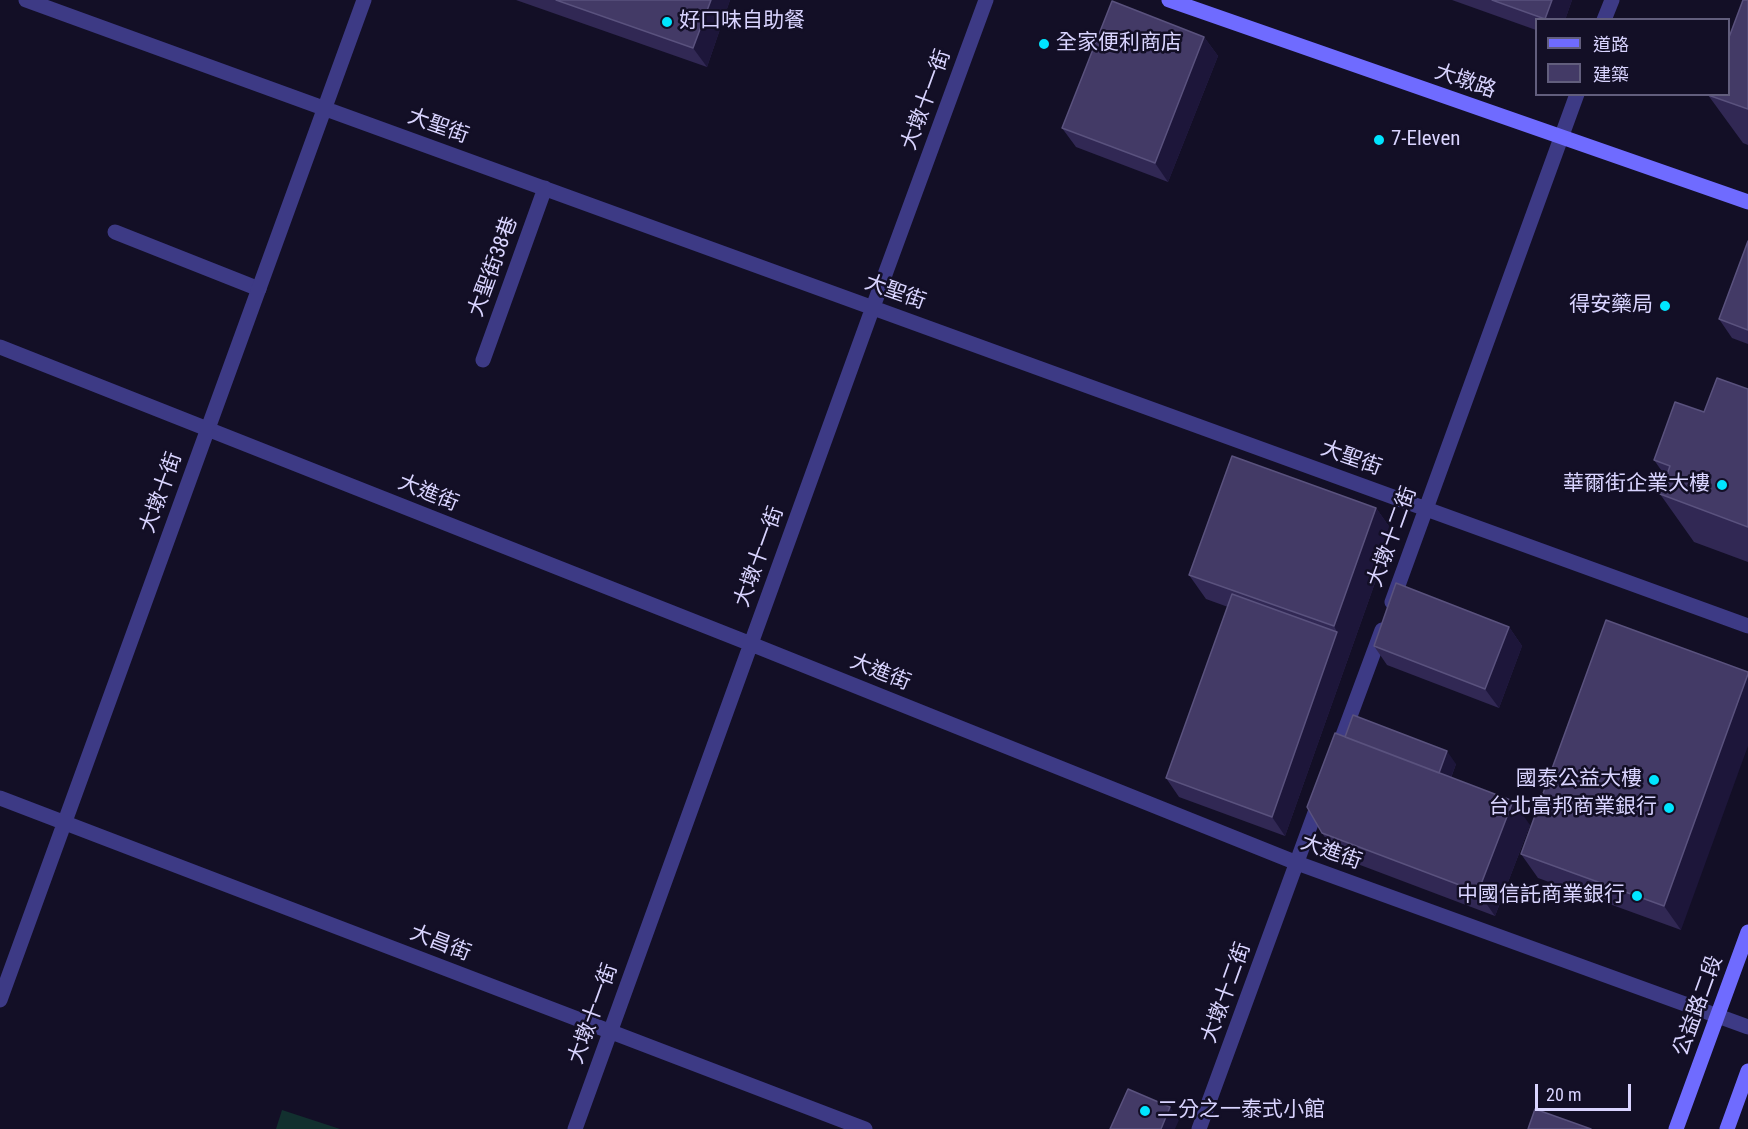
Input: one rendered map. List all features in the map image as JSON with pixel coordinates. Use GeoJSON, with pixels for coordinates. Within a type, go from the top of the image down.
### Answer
{"type":"FeatureCollection","features":[{"type":"Feature","properties":{"kind":"street","name":"大聖街"},"geometry":{"type":"LineString","coordinates":[[27,0],[1748,626]]}},
{"type":"Feature","properties":{"kind":"street","name":"大墩十街"},"geometry":{"type":"LineString","coordinates":[[0,1000],[364,0]]}},
{"type":"Feature","properties":{"kind":"street","name":"大墩十一街"},"geometry":{"type":"LineString","coordinates":[[575,1129],[986,0]]}},
{"type":"Feature","properties":{"kind":"street","name":"大墩路"},"geometry":{"type":"LineString","coordinates":[[1169,0],[1748,202]]}},
{"type":"Feature","properties":{"kind":"street"},"geometry":{"type":"LineString","coordinates":[[1605,18],[1612,0]]}},
{"type":"Feature","properties":{"kind":"street","name":"大墩十二街"},"geometry":{"type":"LineString","coordinates":[[1333,763],[1576,96]]}},
{"type":"Feature","properties":{"kind":"street","name":"大聖街38巷"},"geometry":{"type":"LineString","coordinates":[[483,360],[545,188]]}},
{"type":"Feature","properties":{"kind":"street"},"geometry":{"type":"LineString","coordinates":[[115,232],[259,289]]}},
{"type":"Feature","properties":{"kind":"street","name":"大進街"},"geometry":{"type":"LineString","coordinates":[[0,347],[1297,863],[1748,1027]]}},
{"type":"Feature","properties":{"kind":"street","name":"大墩十二街"},"geometry":{"type":"LineString","coordinates":[[1199,1129],[1325,786]]}},
{"type":"Feature","properties":{"kind":"street","name":"大昌街"},"geometry":{"type":"LineString","coordinates":[[0,798],[865,1129]]}},
{"type":"Feature","properties":{"kind":"street","name":"公益路二段"},"geometry":{"type":"LineString","coordinates":[[1676,1129],[1748,932]]}},
{"type":"Feature","properties":{"kind":"street"},"geometry":{"type":"LineString","coordinates":[[1727,1129],[1748,1071]]}},
{"type":"Feature","properties":{"kind":"green space"},"geometry":{"type":"Polygon","coordinates":[[[282,1110],[340,1129],[276,1129],[282,1110]]]}},
{"type":"Feature","properties":{"kind":"building"},"geometry":{"type":"Polygon","coordinates":[[[556,0],[711,0],[693,48],[556,0]]]}},
{"type":"Feature","properties":{"kind":"building"},"geometry":{"type":"Polygon","coordinates":[[[1492,0],[1552,0],[1545,18],[1492,0]]]}},
{"type":"Feature","properties":{"kind":"building"},"geometry":{"type":"Polygon","coordinates":[[[1743,0],[1748,0],[1748,109],[1711,96],[1730,96],[1730,35],[1743,0]]]}},
{"type":"Feature","properties":{"kind":"building"},"geometry":{"type":"Polygon","coordinates":[[[1112,1],[1204,37],[1155,163],[1062,128],[1112,1]]]}},
{"type":"Feature","properties":{"kind":"building"},"geometry":{"type":"Polygon","coordinates":[[[1748,241],[1748,330],[1719,319],[1748,241]]]}},
{"type":"Feature","properties":{"kind":"building"},"geometry":{"type":"Polygon","coordinates":[[[1717,378],[1748,389],[1748,527],[1660,494],[1670,466],[1654,460],[1675,402],[1704,412],[1717,378]]]}},
{"type":"Feature","properties":{"kind":"building"},"geometry":{"type":"Polygon","coordinates":[[[1232,456],[1376,508],[1334,626],[1189,575],[1232,456]]]}},
{"type":"Feature","properties":{"kind":"building"},"geometry":{"type":"Polygon","coordinates":[[[1396,583],[1509,627],[1485,689],[1374,646],[1396,583]]]}},
{"type":"Feature","properties":{"kind":"building"},"geometry":{"type":"Polygon","coordinates":[[[1232,594],[1337,632],[1272,817],[1166,778],[1232,594]]]}},
{"type":"Feature","properties":{"kind":"building","name":"國泰公益大樓"},"geometry":{"type":"Polygon","coordinates":[[[1606,620],[1748,672],[1664,906],[1521,854],[1606,620]]]}},
{"type":"Feature","properties":{"kind":"building"},"geometry":{"type":"Polygon","coordinates":[[[1353,715],[1447,751],[1439,773],[1345,737],[1353,715]]]}},
{"type":"Feature","properties":{"kind":"building"},"geometry":{"type":"Polygon","coordinates":[[[1335,733],[1513,801],[1478,892],[1322,833],[1307,807],[1335,733]]]}},
{"type":"Feature","properties":{"kind":"building"},"geometry":{"type":"Polygon","coordinates":[[[1128,1089],[1170,1107],[1161,1129],[1110,1129],[1128,1089]]]}},
{"type":"Feature","properties":{"kind":"building"},"geometry":{"type":"Polygon","coordinates":[[[1535,1109],[1591,1129],[1528,1129],[1535,1109]]]}},
{"type":"Feature","properties":{"kind":"place","name":"好口味自助餐"},"geometry":{"type":"Point","coordinates":[667,22]}},
{"type":"Feature","properties":{"kind":"place","name":"全家便利商店"},"geometry":{"type":"Point","coordinates":[1044,44]}},
{"type":"Feature","properties":{"kind":"place","name":"7-Eleven"},"geometry":{"type":"Point","coordinates":[1379,140]}},
{"type":"Feature","properties":{"kind":"place","name":"得安藥局"},"geometry":{"type":"Point","coordinates":[1665,306]}},
{"type":"Feature","properties":{"kind":"place","name":"華爾街企業大樓"},"geometry":{"type":"Point","coordinates":[1722,485]}},
{"type":"Feature","properties":{"kind":"place","name":"國泰公益大樓"},"geometry":{"type":"Point","coordinates":[1654,780]}},
{"type":"Feature","properties":{"kind":"place","name":"台北富邦商業銀行"},"geometry":{"type":"Point","coordinates":[1669,808]}},
{"type":"Feature","properties":{"kind":"place","name":"中國信託商業銀行"},"geometry":{"type":"Point","coordinates":[1637,896]}},
{"type":"Feature","properties":{"kind":"place","name":"二分之一泰式小館"},"geometry":{"type":"Point","coordinates":[1145,1111]}}]}
